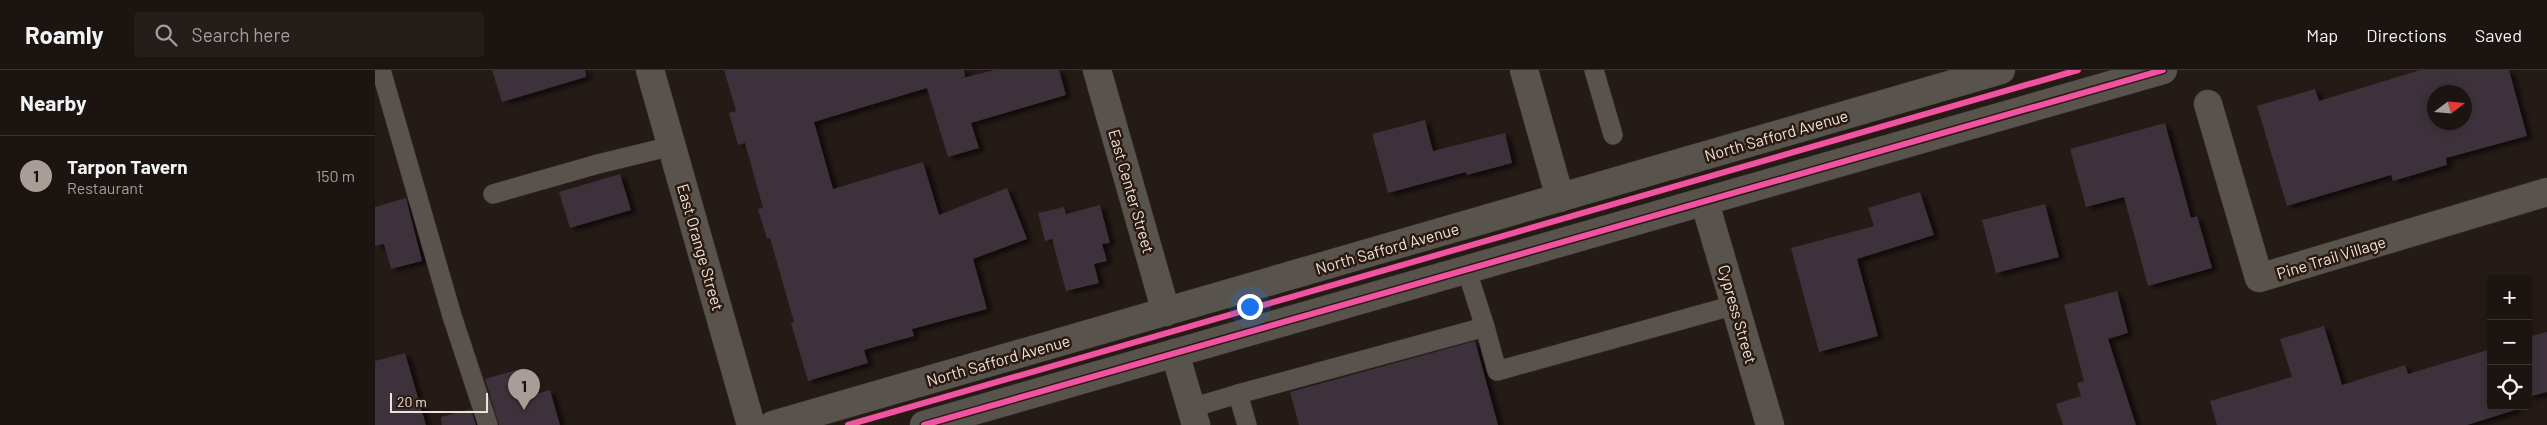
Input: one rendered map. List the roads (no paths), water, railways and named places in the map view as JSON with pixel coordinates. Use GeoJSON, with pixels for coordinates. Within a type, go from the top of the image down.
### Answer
{"type":"FeatureCollection","features":[{"type":"Feature","properties":{"kind":"street","name":"East Orange Street"},"geometry":{"type":"LineString","coordinates":[[651,70],[751,425]]}},
{"type":"Feature","properties":{"kind":"street","name":"East Center Street"},"geometry":{"type":"LineString","coordinates":[[1097,70],[1167,312]]}},
{"type":"Feature","properties":{"kind":"street"},"geometry":{"type":"LineString","coordinates":[[1524,70],[1560,198]]}},
{"type":"Feature","properties":{"kind":"street","name":"North Safford Avenue"},"geometry":{"type":"LineString","coordinates":[[773,425],[2001,70]]}},
{"type":"Feature","properties":{"kind":"street"},"geometry":{"type":"LineString","coordinates":[[924,425],[1705,203],[2163,70]]}},
{"type":"Feature","properties":{"kind":"street","name":"Pine Trail Village"},"geometry":{"type":"LineString","coordinates":[[2208,104],[2259,278],[2547,192]]}},
{"type":"Feature","properties":{"kind":"street","name":"Cypress Street"},"geometry":{"type":"LineString","coordinates":[[1705,203],[1770,425]]}},
{"type":"Feature","properties":{"kind":"street"},"geometry":{"type":"LineString","coordinates":[[1175,353],[1193,416]]}},
{"type":"Feature","properties":{"kind":"lane"},"geometry":{"type":"LineString","coordinates":[[381,70],[452,316],[488,425]]}},
{"type":"Feature","properties":{"kind":"lane"},"geometry":{"type":"LineString","coordinates":[[1594,70],[1613,135]]}},
{"type":"Feature","properties":{"kind":"lane"},"geometry":{"type":"LineString","coordinates":[[493,194],[598,164],[672,146]]}},
{"type":"Feature","properties":{"kind":"lane"},"geometry":{"type":"LineString","coordinates":[[1467,271],[1497,371],[1735,306]]}},
{"type":"Feature","properties":{"kind":"lane"},"geometry":{"type":"LineString","coordinates":[[1193,416],[1238,394],[1485,327]]}},
{"type":"Feature","properties":{"kind":"lane"},"geometry":{"type":"LineString","coordinates":[[1238,394],[1247,425]]}},
{"type":"Feature","properties":{"kind":"place","name":"Tarpon Tavern"},"geometry":{"type":"Point","coordinates":[524,410]}}]}
